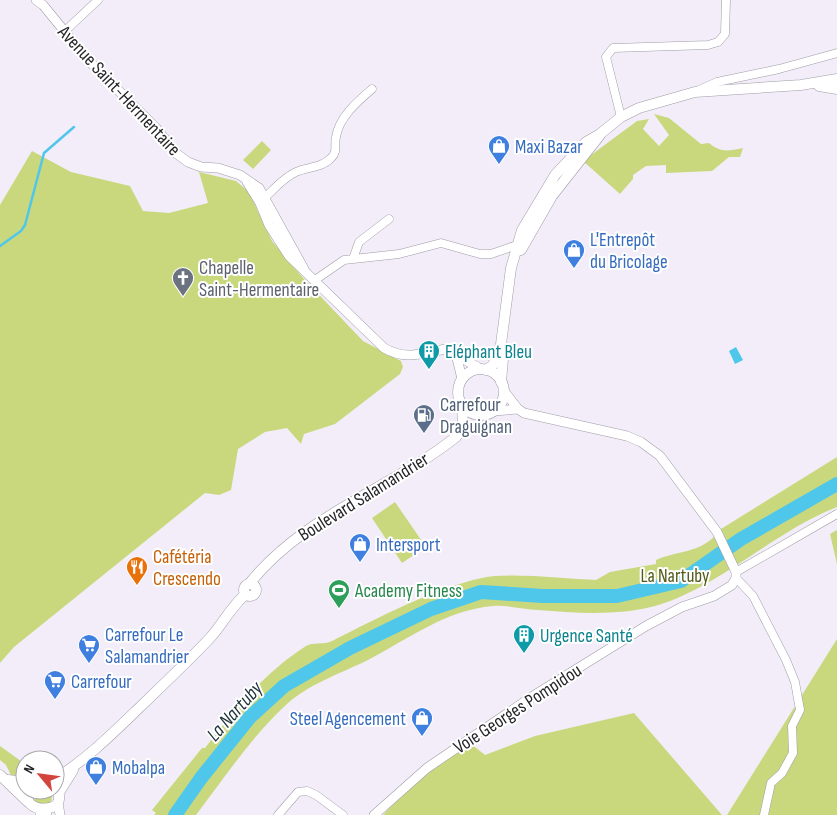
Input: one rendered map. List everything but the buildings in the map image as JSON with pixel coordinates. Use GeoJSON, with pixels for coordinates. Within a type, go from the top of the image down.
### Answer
{"type":"FeatureCollection","features":[{"type":"Feature","properties":{"kind":"main road"},"geometry":{"type":"LineString","coordinates":[[503,334],[497,358],[492,366],[472,371],[462,379],[458,391],[462,405],[471,412],[478,414],[494,411],[500,404],[503,334],[509,278],[516,245],[525,225],[563,165],[586,142],[600,134],[621,117],[657,102],[695,92],[801,85],[837,79]]}},
{"type":"Feature","properties":{"kind":"main road"},"geometry":{"type":"LineString","coordinates":[[801,85],[837,89]]}},
{"type":"Feature","properties":{"kind":"main road"},"geometry":{"type":"LineString","coordinates":[[509,278],[522,247],[546,206],[570,170],[593,146],[600,134]]}},
{"type":"Feature","properties":{"kind":"main road"},"geometry":{"type":"LineString","coordinates":[[543,195],[546,206]]}},
{"type":"Feature","properties":{"kind":"main road"},"geometry":{"type":"LineString","coordinates":[[483,369],[492,372],[502,386]]}},
{"type":"Feature","properties":{"kind":"main road","name":"Boulevard Salamandrier"},"geometry":{"type":"LineString","coordinates":[[65,773],[77,765],[189,660],[217,631],[239,600],[275,556],[312,525],[456,437],[463,426],[462,405]]}},
{"type":"Feature","properties":{"kind":"main road","name":"Boulevard Salamandrier"},"geometry":{"type":"LineString","coordinates":[[65,782],[77,765]]}},
{"type":"Feature","properties":{"kind":"main road"},"geometry":{"type":"LineString","coordinates":[[3,777],[32,808],[44,814],[53,810],[56,800]]}},
{"type":"Feature","properties":{"kind":"street","name":"Avenue Saint-Hermentaire"},"geometry":{"type":"LineString","coordinates":[[36,0],[65,31],[88,60],[156,128],[177,154],[188,162],[201,167],[218,168],[240,175],[263,200],[281,246],[289,256],[384,348],[396,355],[406,357],[446,349],[469,364],[483,369]]}},
{"type":"Feature","properties":{"kind":"street"},"geometry":{"type":"LineString","coordinates":[[65,31],[98,0]]}},
{"type":"Feature","properties":{"kind":"street"},"geometry":{"type":"LineString","coordinates":[[621,117],[606,57],[608,52],[613,48],[708,45],[718,42],[725,34],[726,0]]}},
{"type":"Feature","properties":{"kind":"street"},"geometry":{"type":"LineString","coordinates":[[695,92],[717,82],[837,54]]}},
{"type":"Feature","properties":{"kind":"street"},"geometry":{"type":"LineString","coordinates":[[263,200],[274,187],[298,171],[329,161],[335,155],[336,136],[353,104],[372,89]]}},
{"type":"Feature","properties":{"kind":"street"},"geometry":{"type":"LineString","coordinates":[[353,259],[359,242],[390,219]]}},
{"type":"Feature","properties":{"kind":"street"},"geometry":{"type":"LineString","coordinates":[[315,280],[336,264],[353,259],[399,254],[441,243],[480,254],[491,254],[516,245]]}},
{"type":"Feature","properties":{"kind":"street"},"geometry":{"type":"LineString","coordinates":[[456,354],[462,379]]}},
{"type":"Feature","properties":{"kind":"street"},"geometry":{"type":"LineString","coordinates":[[502,386],[518,409],[527,414],[627,436],[641,442],[660,456],[717,532],[735,572],[753,596],[786,660],[795,682],[800,710],[792,726],[793,753],[782,772],[771,783],[764,815]]}},
{"type":"Feature","properties":{"kind":"street"},"geometry":{"type":"LineString","coordinates":[[494,411],[518,409]]}},
{"type":"Feature","properties":{"kind":"street"},"geometry":{"type":"LineString","coordinates":[[735,572],[837,514]]}},
{"type":"Feature","properties":{"kind":"street","name":"Voie Georges Pompidou"},"geometry":{"type":"LineString","coordinates":[[374,815],[427,768],[482,730],[612,646],[682,607],[714,596],[732,584],[735,572]]}},
{"type":"Feature","properties":{"kind":"street"},"geometry":{"type":"LineString","coordinates":[[278,815],[298,792],[307,791],[343,815]]}},
{"type":"Feature","properties":{"kind":"street"},"geometry":{"type":"LineString","coordinates":[[58,800],[60,815]]}},
{"type":"Feature","properties":{"kind":"green space"},"geometry":{"type":"Polygon","coordinates":[[[654,114],[669,118],[701,144],[709,143],[725,150],[743,148],[740,157],[729,157],[712,171],[666,173],[666,165],[646,166],[633,175],[633,179],[620,194],[583,161],[637,121],[649,119],[643,129],[659,146],[669,135],[654,114]]]}},
{"type":"Feature","properties":{"kind":"green space"},"geometry":{"type":"Polygon","coordinates":[[[262,141],[271,150],[253,169],[243,160],[262,141]]]}},
{"type":"Feature","properties":{"kind":"green space"},"geometry":{"type":"Polygon","coordinates":[[[32,151],[71,172],[130,186],[143,211],[169,213],[208,203],[199,172],[236,181],[249,192],[272,241],[304,279],[363,341],[401,361],[403,367],[400,374],[335,424],[304,434],[301,444],[287,428],[265,432],[238,449],[231,490],[219,495],[205,493],[14,647],[0,663],[0,205],[32,151]]]}},
{"type":"Feature","properties":{"kind":"green space","name":"La Nartuby"},"geometry":{"type":"Polygon","coordinates":[[[837,457],[837,507],[791,530],[702,586],[655,606],[626,611],[582,613],[493,606],[459,613],[427,627],[366,661],[315,685],[296,697],[274,717],[250,744],[196,815],[154,815],[156,813],[152,810],[202,748],[205,748],[251,692],[291,656],[306,646],[332,641],[386,614],[444,589],[482,578],[522,576],[596,580],[610,572],[656,564],[656,560],[691,550],[706,543],[721,529],[837,457]]]}},
{"type":"Feature","properties":{"kind":"green space"},"geometry":{"type":"Polygon","coordinates":[[[395,502],[426,547],[402,563],[372,518],[395,502]]]}},
{"type":"Feature","properties":{"kind":"green space"},"geometry":{"type":"Polygon","coordinates":[[[837,530],[837,564],[830,534],[837,530]]]}},
{"type":"Feature","properties":{"kind":"green space"},"geometry":{"type":"Polygon","coordinates":[[[837,639],[837,815],[727,815],[837,639]]]}},
{"type":"Feature","properties":{"kind":"green space"},"geometry":{"type":"Polygon","coordinates":[[[634,713],[722,815],[383,815],[424,775],[447,758],[471,744],[485,755],[535,736],[634,713]]]}},
{"type":"Feature","properties":{"kind":"green space"},"geometry":{"type":"Polygon","coordinates":[[[0,746],[15,757],[15,776],[11,775],[6,765],[0,760],[0,746]]]}},
{"type":"Feature","properties":{"kind":"green space"},"geometry":{"type":"Polygon","coordinates":[[[35,800],[51,800],[43,806],[35,800]]]}},
{"type":"Feature","properties":{"kind":"water"},"geometry":{"type":"Polygon","coordinates":[[[736,347],[743,360],[735,364],[729,351],[736,347]]]}},
{"type":"Feature","properties":{"kind":"waterway"},"geometry":{"type":"LineString","coordinates":[[0,246],[21,231],[25,225],[44,153],[74,127]]}},
{"type":"Feature","properties":{"kind":"waterway","name":"La Nartuby"},"geometry":{"type":"LineString","coordinates":[[175,815],[201,778],[250,717],[284,686],[350,648],[431,609],[481,592],[543,596],[617,596],[681,581],[741,539],[837,484]]}},
{"type":"Feature","properties":{"kind":"place","name":"Maxi Bazar"},"geometry":{"type":"Point","coordinates":[499,165]}},
{"type":"Feature","properties":{"kind":"place","name":"L'Entrepôt du Bricolage"},"geometry":{"type":"Point","coordinates":[574,269]}},
{"type":"Feature","properties":{"kind":"place","name":"Chapelle Saint-Hermentaire"},"geometry":{"type":"Point","coordinates":[183,297]}},
{"type":"Feature","properties":{"kind":"place","name":"Eléphant Bleu"},"geometry":{"type":"Point","coordinates":[429,370]}},
{"type":"Feature","properties":{"kind":"place","name":"Carrefour Draguignan"},"geometry":{"type":"Point","coordinates":[424,434]}},
{"type":"Feature","properties":{"kind":"place","name":"Intersport"},"geometry":{"type":"Point","coordinates":[360,563]}},
{"type":"Feature","properties":{"kind":"place","name":"Cafétéria Crescendo"},"geometry":{"type":"Point","coordinates":[137,586]}},
{"type":"Feature","properties":{"kind":"place","name":"Academy Fitness"},"geometry":{"type":"Point","coordinates":[339,609]}},
{"type":"Feature","properties":{"kind":"place","name":"Urgence Santé"},"geometry":{"type":"Point","coordinates":[524,654]}},
{"type":"Feature","properties":{"kind":"place","name":"Carrefour Le Salamandrier"},"geometry":{"type":"Point","coordinates":[89,664]}},
{"type":"Feature","properties":{"kind":"place","name":"Carrefour"},"geometry":{"type":"Point","coordinates":[55,700]}},
{"type":"Feature","properties":{"kind":"place","name":"Steel Agencement"},"geometry":{"type":"Point","coordinates":[422,737]}},
{"type":"Feature","properties":{"kind":"place","name":"Mobalpa"},"geometry":{"type":"Point","coordinates":[96,786]}}]}
